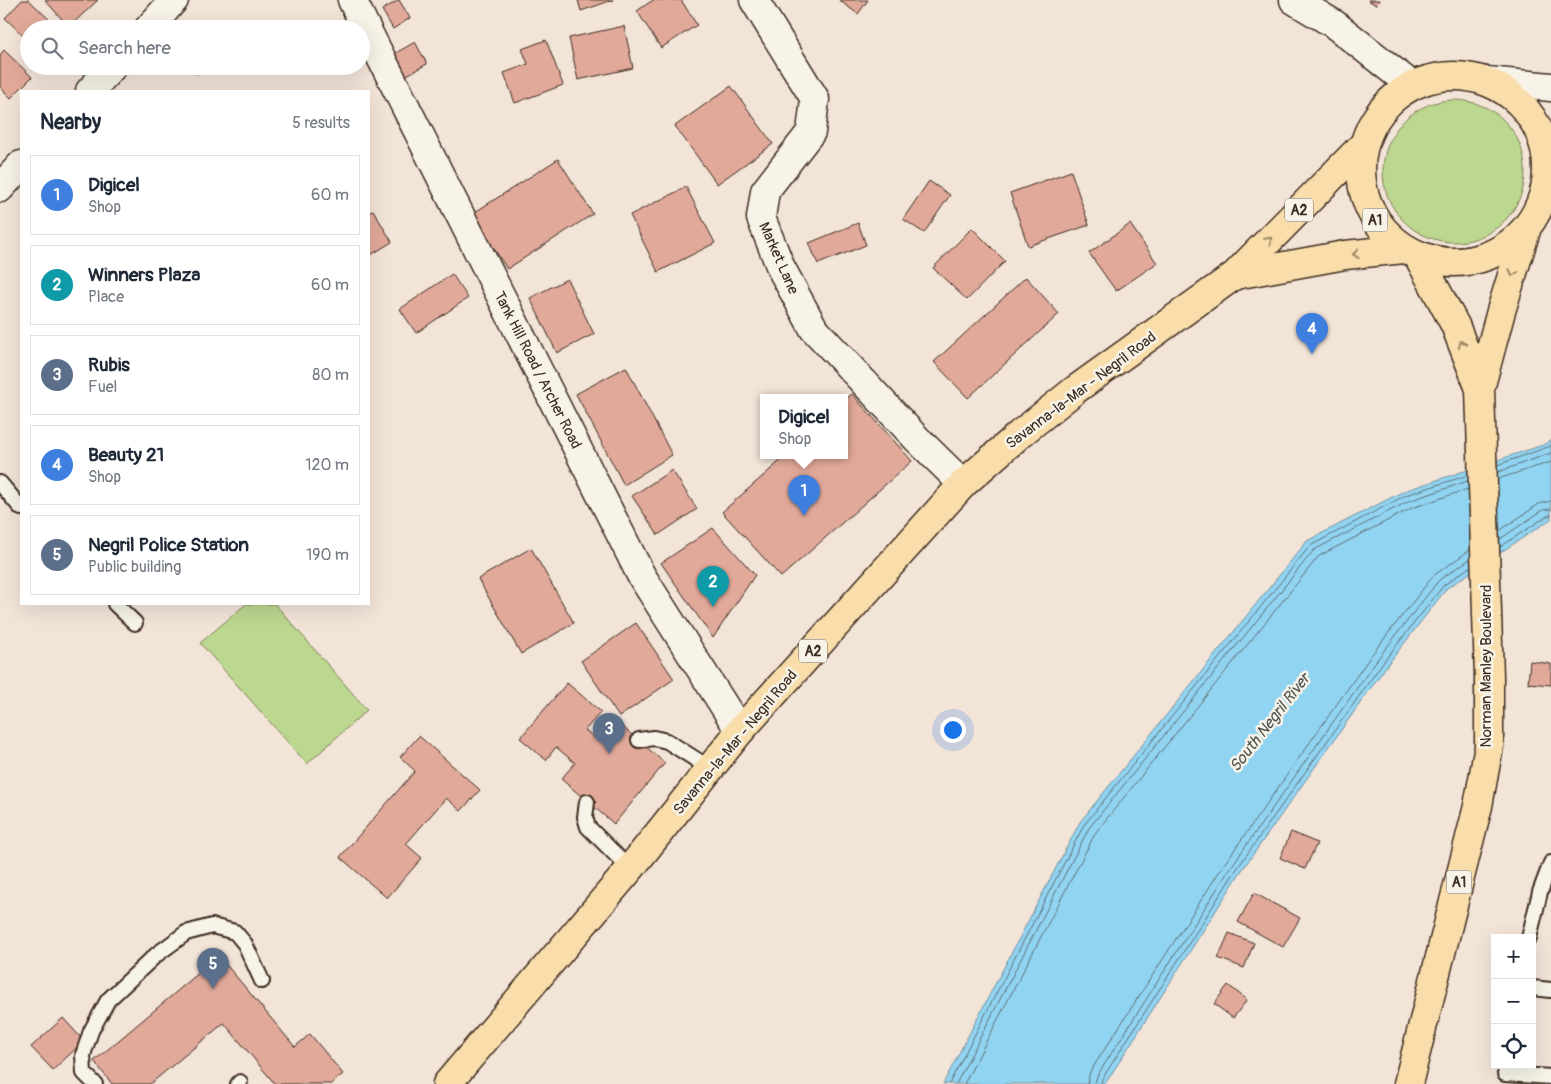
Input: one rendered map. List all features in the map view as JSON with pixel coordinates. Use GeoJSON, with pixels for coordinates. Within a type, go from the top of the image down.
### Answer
{"type":"FeatureCollection","features":[{"type":"Feature","properties":{"kind":"main road","name":"A1"},"geometry":{"type":"LineString","coordinates":[[1462,75],[1487,81],[1512,95],[1532,116],[1544,143],[1548,172],[1547,196],[1527,227],[1505,247],[1477,260],[1447,262],[1411,252],[1386,234],[1371,214],[1362,192],[1359,168],[1363,145],[1373,120],[1389,100],[1411,85],[1436,76],[1462,75]]}},
{"type":"Feature","properties":{"kind":"main road","name":"Savanna-la-Mar - Negril Road"},"geometry":{"type":"LineString","coordinates":[[447,1084],[630,869],[740,731],[964,484],[1020,434],[1075,390],[1235,275],[1363,145]]}},
{"type":"Feature","properties":{"kind":"main road","name":"Norman Manley Boulevard"},"geometry":{"type":"LineString","coordinates":[[1408,1084],[1478,806],[1489,746],[1480,389],[1501,311],[1527,227]]}},
{"type":"Feature","properties":{"kind":"main road","name":"Savanna-la-Mar - Negril Road"},"geometry":{"type":"LineString","coordinates":[[1235,275],[1345,255],[1411,252]]}},
{"type":"Feature","properties":{"kind":"main road","name":"Norman Manley Boulevard"},"geometry":{"type":"LineString","coordinates":[[1411,252],[1455,326],[1480,389]]}},
{"type":"Feature","properties":{"kind":"street"},"geometry":{"type":"LineString","coordinates":[[156,20],[174,0]]}},
{"type":"Feature","properties":{"kind":"street","name":"Tank Hill Road / Archer Road"},"geometry":{"type":"LineString","coordinates":[[352,0],[362,20]]}},
{"type":"Feature","properties":{"kind":"street","name":"Market Lane"},"geometry":{"type":"LineString","coordinates":[[754,0],[815,99],[811,132],[765,191],[760,218],[781,268],[814,329],[917,439],[964,484]]}},
{"type":"Feature","properties":{"kind":"street"},"geometry":{"type":"LineString","coordinates":[[1294,0],[1334,24],[1411,85]]}},
{"type":"Feature","properties":{"kind":"street","name":"Tank Hill Road / Archer Road"},"geometry":{"type":"LineString","coordinates":[[370,36],[641,575],[740,731]]}},
{"type":"Feature","properties":{"kind":"street"},"geometry":{"type":"LineString","coordinates":[[91,90],[105,75]]}},
{"type":"Feature","properties":{"kind":"street"},"geometry":{"type":"LineString","coordinates":[[1487,81],[1551,88]]}},
{"type":"Feature","properties":{"kind":"street"},"geometry":{"type":"LineString","coordinates":[[0,188],[20,166]]}},
{"type":"Feature","properties":{"kind":"lane"},"geometry":{"type":"LineString","coordinates":[[0,483],[20,507]]}},
{"type":"Feature","properties":{"kind":"lane"},"geometry":{"type":"LineString","coordinates":[[116,605],[135,623]]}},
{"type":"Feature","properties":{"kind":"lane"},"geometry":{"type":"LineString","coordinates":[[639,740],[654,738],[667,741],[710,769]]}},
{"type":"Feature","properties":{"kind":"lane"},"geometry":{"type":"LineString","coordinates":[[587,802],[585,817],[588,827],[630,869]]}},
{"type":"Feature","properties":{"kind":"lane"},"geometry":{"type":"LineString","coordinates":[[1530,934],[1545,892],[1551,863]]}},
{"type":"Feature","properties":{"kind":"lane"},"geometry":{"type":"LineString","coordinates":[[95,1084],[84,1073],[83,1055],[91,1031],[108,1000],[156,955],[186,933],[212,926],[235,932],[245,944],[262,982]]}},
{"type":"Feature","properties":{"kind":"lane"},"geometry":{"type":"LineString","coordinates":[[1536,988],[1551,990]]}},
{"type":"Feature","properties":{"kind":"lane"},"geometry":{"type":"LineString","coordinates":[[1504,1074],[1551,1076]]}},
{"type":"Feature","properties":{"kind":"green space"},"geometry":{"type":"Polygon","coordinates":[[[1454,100],[1468,101],[1481,105],[1494,112],[1504,121],[1513,131],[1520,144],[1524,157],[1524,185],[1520,198],[1513,211],[1504,221],[1494,230],[1481,237],[1468,241],[1454,242],[1440,241],[1427,237],[1414,230],[1404,221],[1395,211],[1388,198],[1384,185],[1383,171],[1384,157],[1388,144],[1395,131],[1404,121],[1414,112],[1427,105],[1440,101],[1454,100]]]}},
{"type":"Feature","properties":{"kind":"green space"},"geometry":{"type":"Polygon","coordinates":[[[245,605],[276,605],[367,710],[307,764],[200,643],[245,605]]]}},
{"type":"Feature","properties":{"kind":"water","name":"South Negril River"},"geometry":{"type":"Polygon","coordinates":[[[1551,440],[1551,519],[1447,588],[1385,668],[1240,873],[1105,1084],[943,1084],[1080,822],[1307,541],[1404,491],[1543,445],[1551,440]]]}},
{"type":"Feature","properties":{"kind":"building"},"geometry":{"type":"Polygon","coordinates":[[[22,0],[29,0],[50,20],[20,20],[20,32],[5,18],[22,0]]]}},
{"type":"Feature","properties":{"kind":"building"},"geometry":{"type":"Polygon","coordinates":[[[45,0],[98,0],[77,20],[63,20],[45,0]]]}},
{"type":"Feature","properties":{"kind":"building"},"geometry":{"type":"Polygon","coordinates":[[[399,0],[410,18],[393,29],[382,10],[399,0]]]}},
{"type":"Feature","properties":{"kind":"building"},"geometry":{"type":"Polygon","coordinates":[[[578,0],[613,0],[581,11],[578,0]]]}},
{"type":"Feature","properties":{"kind":"building"},"geometry":{"type":"Polygon","coordinates":[[[653,0],[681,0],[697,25],[661,48],[637,11],[653,0]]]}},
{"type":"Feature","properties":{"kind":"building"},"geometry":{"type":"Polygon","coordinates":[[[840,0],[868,0],[858,14],[840,0]]]}},
{"type":"Feature","properties":{"kind":"building"},"geometry":{"type":"Polygon","coordinates":[[[1368,0],[1379,0],[1376,5],[1368,0]]]}},
{"type":"Feature","properties":{"kind":"building"},"geometry":{"type":"Polygon","coordinates":[[[624,26],[633,68],[578,80],[569,38],[624,26]]]}},
{"type":"Feature","properties":{"kind":"building"},"geometry":{"type":"Polygon","coordinates":[[[546,40],[563,85],[515,103],[504,73],[528,64],[522,49],[546,40]]]}},
{"type":"Feature","properties":{"kind":"building"},"geometry":{"type":"Polygon","coordinates":[[[415,42],[427,64],[405,76],[394,54],[415,42]]]}},
{"type":"Feature","properties":{"kind":"building"},"geometry":{"type":"Polygon","coordinates":[[[4,50],[20,65],[20,75],[30,75],[32,77],[11,98],[0,87],[0,55],[4,50]]]}},
{"type":"Feature","properties":{"kind":"building"},"geometry":{"type":"Polygon","coordinates":[[[731,86],[773,144],[717,184],[675,126],[731,86]]]}},
{"type":"Feature","properties":{"kind":"building"},"geometry":{"type":"Polygon","coordinates":[[[558,159],[593,214],[507,269],[472,214],[558,159]]]}},
{"type":"Feature","properties":{"kind":"building"},"geometry":{"type":"Polygon","coordinates":[[[1071,171],[1089,225],[1028,246],[1010,193],[1071,171]]]}},
{"type":"Feature","properties":{"kind":"building"},"geometry":{"type":"Polygon","coordinates":[[[929,181],[950,195],[924,233],[903,219],[929,181]]]}},
{"type":"Feature","properties":{"kind":"building"},"geometry":{"type":"Polygon","coordinates":[[[686,187],[715,243],[658,272],[630,215],[686,187]]]}},
{"type":"Feature","properties":{"kind":"building"},"geometry":{"type":"Polygon","coordinates":[[[373,210],[392,242],[370,255],[370,212],[373,210]]]}},
{"type":"Feature","properties":{"kind":"building"},"geometry":{"type":"Polygon","coordinates":[[[858,223],[866,245],[818,264],[809,243],[858,223]]]}},
{"type":"Feature","properties":{"kind":"building"},"geometry":{"type":"Polygon","coordinates":[[[1130,224],[1157,263],[1116,291],[1089,253],[1130,224]]]}},
{"type":"Feature","properties":{"kind":"building"},"geometry":{"type":"Polygon","coordinates":[[[972,228],[1005,261],[967,300],[933,268],[972,228]]]}},
{"type":"Feature","properties":{"kind":"building"},"geometry":{"type":"Polygon","coordinates":[[[452,274],[468,298],[416,333],[400,309],[452,274]]]}},
{"type":"Feature","properties":{"kind":"building"},"geometry":{"type":"Polygon","coordinates":[[[1026,277],[1059,314],[968,398],[934,362],[1026,277]]]}},
{"type":"Feature","properties":{"kind":"building"},"geometry":{"type":"Polygon","coordinates":[[[567,279],[594,334],[557,353],[530,298],[567,279]]]}},
{"type":"Feature","properties":{"kind":"building"},"geometry":{"type":"Polygon","coordinates":[[[626,367],[672,455],[624,485],[576,394],[626,367]]]}},
{"type":"Feature","properties":{"kind":"building"},"geometry":{"type":"Polygon","coordinates":[[[852,394],[912,461],[781,577],[722,512],[782,459],[848,459],[848,398],[852,394]]]}},
{"type":"Feature","properties":{"kind":"building"},"geometry":{"type":"Polygon","coordinates":[[[672,470],[697,509],[658,535],[632,496],[672,470]]]}},
{"type":"Feature","properties":{"kind":"building"},"geometry":{"type":"Polygon","coordinates":[[[713,528],[755,575],[713,638],[661,563],[713,528]]]}},
{"type":"Feature","properties":{"kind":"building"},"geometry":{"type":"Polygon","coordinates":[[[531,548],[574,623],[521,654],[478,579],[531,548]]]}},
{"type":"Feature","properties":{"kind":"building"},"geometry":{"type":"Polygon","coordinates":[[[636,623],[674,679],[619,717],[581,661],[636,623]]]}},
{"type":"Feature","properties":{"kind":"building"},"geometry":{"type":"Polygon","coordinates":[[[1530,661],[1551,664],[1551,685],[1528,683],[1530,661]]]}},
{"type":"Feature","properties":{"kind":"building"},"geometry":{"type":"Polygon","coordinates":[[[567,683],[601,712],[585,730],[595,738],[612,718],[665,763],[614,824],[561,779],[575,763],[556,747],[546,760],[520,738],[567,683]]]}},
{"type":"Feature","properties":{"kind":"building"},"geometry":{"type":"Polygon","coordinates":[[[419,736],[480,790],[461,811],[446,798],[406,844],[422,858],[387,898],[340,857],[415,771],[400,757],[419,736]]]}},
{"type":"Feature","properties":{"kind":"building"},"geometry":{"type":"Polygon","coordinates":[[[1291,832],[1317,843],[1305,869],[1280,858],[1291,832]]]}},
{"type":"Feature","properties":{"kind":"building"},"geometry":{"type":"Polygon","coordinates":[[[1254,893],[1300,918],[1283,947],[1238,922],[1254,893]]]}},
{"type":"Feature","properties":{"kind":"building"},"geometry":{"type":"Polygon","coordinates":[[[1229,933],[1254,943],[1244,968],[1218,958],[1229,933]]]}},
{"type":"Feature","properties":{"kind":"building"},"geometry":{"type":"Polygon","coordinates":[[[219,956],[295,1047],[310,1034],[343,1074],[331,1084],[275,1084],[224,1023],[150,1084],[112,1084],[94,1061],[219,956]]]}},
{"type":"Feature","properties":{"kind":"building"},"geometry":{"type":"Polygon","coordinates":[[[1228,985],[1247,1000],[1233,1018],[1214,1004],[1228,985]]]}},
{"type":"Feature","properties":{"kind":"building"},"geometry":{"type":"Polygon","coordinates":[[[63,1018],[84,1041],[53,1070],[31,1047],[63,1018]]]}},
{"type":"Feature","properties":{"kind":"place","name":"Beauty 21"},"geometry":{"type":"Point","coordinates":[1312,354]}},
{"type":"Feature","properties":{"kind":"place","name":"Digicel"},"geometry":{"type":"Point","coordinates":[804,516]}},
{"type":"Feature","properties":{"kind":"place","name":"Winners Plaza"},"geometry":{"type":"Point","coordinates":[713,607]}},
{"type":"Feature","properties":{"kind":"place","name":"Rubis"},"geometry":{"type":"Point","coordinates":[609,754]}},
{"type":"Feature","properties":{"kind":"place","name":"Negril Police Station"},"geometry":{"type":"Point","coordinates":[213,989]}}]}
